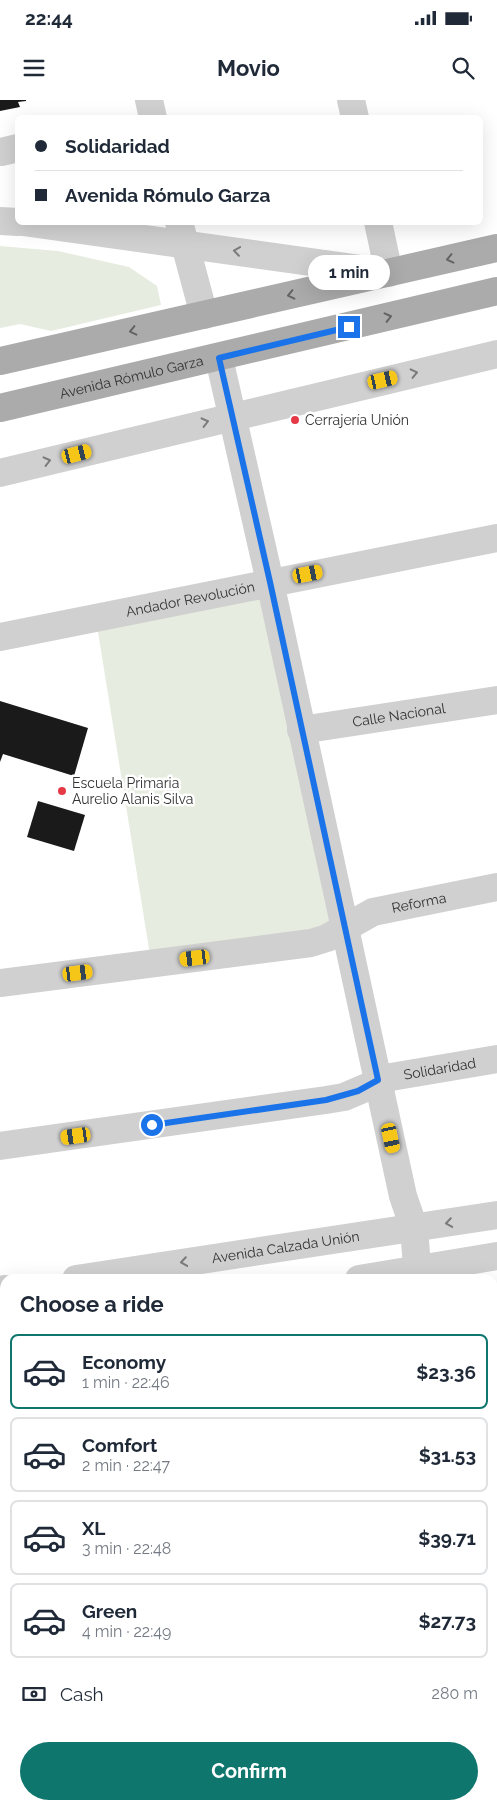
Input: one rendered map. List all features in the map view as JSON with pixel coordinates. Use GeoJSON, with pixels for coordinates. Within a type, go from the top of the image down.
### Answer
{"type":"FeatureCollection","features":[{"type":"Feature","properties":{"kind":"main road"},"geometry":{"type":"LineString","coordinates":[[0,361],[497,248]]}},
{"type":"Feature","properties":{"kind":"main road","name":"Avenida Rómulo Garza"},"geometry":{"type":"LineString","coordinates":[[0,408],[219,358],[497,291]]}},
{"type":"Feature","properties":{"kind":"street"},"geometry":{"type":"LineString","coordinates":[[351,100],[354,115]]}},
{"type":"Feature","properties":{"kind":"street"},"geometry":{"type":"LineString","coordinates":[[0,221],[15,222]]}},
{"type":"Feature","properties":{"kind":"street"},"geometry":{"type":"LineString","coordinates":[[66,225],[181,233],[389,273],[379,225]]}},
{"type":"Feature","properties":{"kind":"street"},"geometry":{"type":"LineString","coordinates":[[181,233],[204,315]]}},
{"type":"Feature","properties":{"kind":"street"},"geometry":{"type":"LineString","coordinates":[[0,473],[497,354]]}},
{"type":"Feature","properties":{"kind":"street"},"geometry":{"type":"LineString","coordinates":[[219,358],[270,582],[403,1196],[414,1228],[417,1274],[497,1256]]}},
{"type":"Feature","properties":{"kind":"street","name":"Andador Revolución"},"geometry":{"type":"LineString","coordinates":[[0,637],[497,538]]}},
{"type":"Feature","properties":{"kind":"street","name":"Calle Nacional"},"geometry":{"type":"LineString","coordinates":[[301,730],[497,700]]}},
{"type":"Feature","properties":{"kind":"street","name":"Reforma"},"geometry":{"type":"LineString","coordinates":[[0,983],[311,943],[327,938],[373,912],[386,908],[497,887]]}},
{"type":"Feature","properties":{"kind":"street","name":"Solidaridad"},"geometry":{"type":"LineString","coordinates":[[0,1146],[326,1100],[358,1091],[378,1080],[497,1059]]}},
{"type":"Feature","properties":{"kind":"street"},"geometry":{"type":"LineString","coordinates":[[373,1274],[382,1232],[403,1196]]}},
{"type":"Feature","properties":{"kind":"street","name":"Avenida Calzada Unión"},"geometry":{"type":"LineString","coordinates":[[109,1274],[497,1215]]}},
{"type":"Feature","properties":{"kind":"shaded area"},"geometry":{"type":"Polygon","coordinates":[[[0,246],[58,251],[129,267],[157,286],[161,305],[51,331],[20,324],[0,328],[0,246]]]}},
{"type":"Feature","properties":{"kind":"shaded area"},"geometry":{"type":"Polygon","coordinates":[[[257,574],[333,927],[150,955],[94,607],[257,574]]]}},
{"type":"Feature","properties":{"kind":"building"},"geometry":{"type":"Polygon","coordinates":[[[0,100],[26,101],[18,102],[20,107],[0,111],[0,100]]]}},
{"type":"Feature","properties":{"kind":"building"},"geometry":{"type":"Polygon","coordinates":[[[0,701],[88,728],[74,776],[3,754],[0,762],[0,701]]]}},
{"type":"Feature","properties":{"kind":"building"},"geometry":{"type":"Polygon","coordinates":[[[38,801],[85,815],[74,851],[27,837],[38,801]]]}},
{"type":"Feature","properties":{"kind":"place","name":"Cerrajería Unión"},"geometry":{"type":"Point","coordinates":[295,420]}},
{"type":"Feature","properties":{"kind":"place","name":"Escuela Primaria Aurelio Alanis Silva"},"geometry":{"type":"Point","coordinates":[62,791]}},
{"type":"Feature","properties":{"kind":"route"},"geometry":{"type":"LineString","coordinates":[[152,1125],[344,1097],[378,1080],[270,582],[219,358],[349,327]]}}]}
